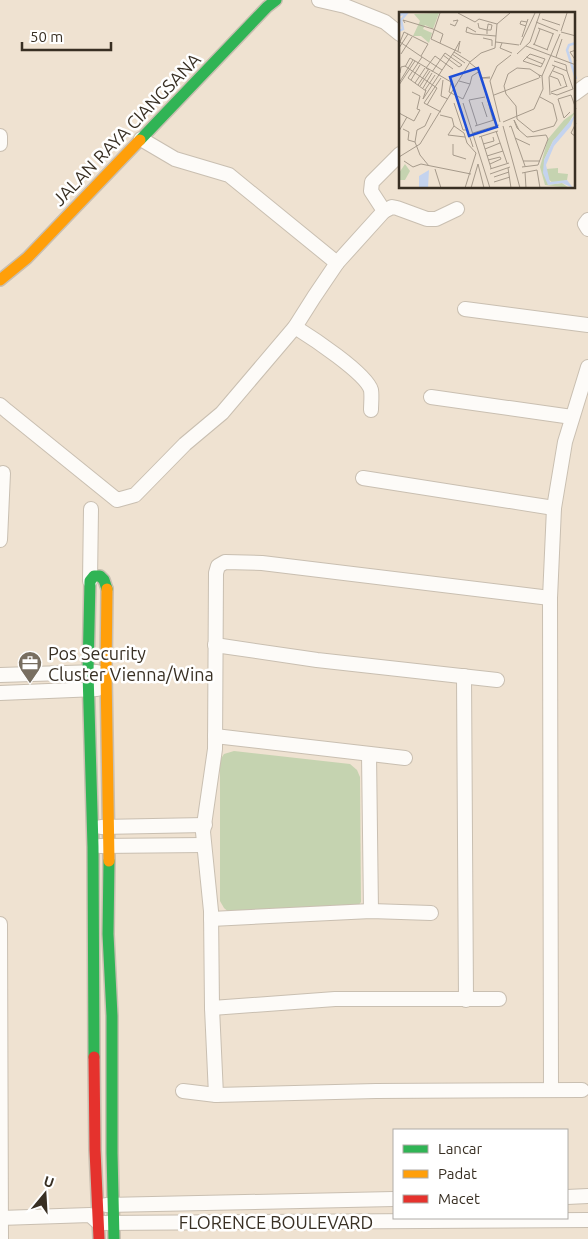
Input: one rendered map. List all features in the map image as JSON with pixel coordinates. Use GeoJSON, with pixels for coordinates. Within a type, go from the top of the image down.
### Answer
{"type":"FeatureCollection","features":[{"type":"Feature","properties":{"kind":"street","name":"JALAN RAYA CIANGSANA"},"geometry":{"type":"LineString","coordinates":[[0,280],[26,258],[276,0]]}},
{"type":"Feature","properties":{"kind":"street"},"geometry":{"type":"LineString","coordinates":[[319,0],[345,6],[385,22],[399,33]]}},
{"type":"Feature","properties":{"kind":"street"},"geometry":{"type":"LineString","coordinates":[[576,93],[588,84]]}},
{"type":"Feature","properties":{"kind":"street"},"geometry":{"type":"LineString","coordinates":[[0,136],[0,144]]}},
{"type":"Feature","properties":{"kind":"street"},"geometry":{"type":"LineString","coordinates":[[141,139],[175,158],[229,175],[337,263]]}},
{"type":"Feature","properties":{"kind":"street"},"geometry":{"type":"LineString","coordinates":[[384,211],[371,191],[372,182],[399,155]]}},
{"type":"Feature","properties":{"kind":"street"},"geometry":{"type":"LineString","coordinates":[[0,405],[117,500],[135,495],[185,444],[222,413],[295,327],[337,263],[384,211],[392,207],[427,219],[436,219],[457,209]]}},
{"type":"Feature","properties":{"kind":"street"},"geometry":{"type":"LineString","coordinates":[[588,220],[585,224],[588,229]]}},
{"type":"Feature","properties":{"kind":"street"},"geometry":{"type":"LineString","coordinates":[[465,309],[588,325]]}},
{"type":"Feature","properties":{"kind":"street"},"geometry":{"type":"LineString","coordinates":[[295,327],[330,350],[365,380],[371,390],[371,410]]}},
{"type":"Feature","properties":{"kind":"street"},"geometry":{"type":"LineString","coordinates":[[551,1090],[550,598],[554,508],[565,442],[588,367]]}},
{"type":"Feature","properties":{"kind":"street"},"geometry":{"type":"LineString","coordinates":[[431,396],[572,417]]}},
{"type":"Feature","properties":{"kind":"street"},"geometry":{"type":"LineString","coordinates":[[0,540],[3,474]]}},
{"type":"Feature","properties":{"kind":"street"},"geometry":{"type":"LineString","coordinates":[[362,478],[554,508]]}},
{"type":"Feature","properties":{"kind":"street"},"geometry":{"type":"LineString","coordinates":[[91,509],[90,582],[88,590],[88,672],[93,847],[95,1214],[99,1239]]}},
{"type":"Feature","properties":{"kind":"street"},"geometry":{"type":"LineString","coordinates":[[216,1095],[212,1008],[212,911],[203,832],[215,736],[214,611],[218,566],[225,562],[262,563],[550,598]]}},
{"type":"Feature","properties":{"kind":"street"},"geometry":{"type":"LineString","coordinates":[[90,582],[94,576],[100,576],[107,587],[108,934],[112,1016],[114,1239]]}},
{"type":"Feature","properties":{"kind":"street"},"geometry":{"type":"LineString","coordinates":[[215,645],[316,660],[497,680]]}},
{"type":"Feature","properties":{"kind":"street"},"geometry":{"type":"LineString","coordinates":[[0,675],[106,671]]}},
{"type":"Feature","properties":{"kind":"street"},"geometry":{"type":"LineString","coordinates":[[464,676],[466,1000]]}},
{"type":"Feature","properties":{"kind":"street"},"geometry":{"type":"LineString","coordinates":[[0,693],[106,689]]}},
{"type":"Feature","properties":{"kind":"street"},"geometry":{"type":"LineString","coordinates":[[215,736],[404,758]]}},
{"type":"Feature","properties":{"kind":"street"},"geometry":{"type":"LineString","coordinates":[[369,754],[371,911]]}},
{"type":"Feature","properties":{"kind":"street"},"geometry":{"type":"LineString","coordinates":[[92,828],[205,825]]}},
{"type":"Feature","properties":{"kind":"street"},"geometry":{"type":"LineString","coordinates":[[93,847],[204,845]]}},
{"type":"Feature","properties":{"kind":"street"},"geometry":{"type":"LineString","coordinates":[[211,919],[371,911],[432,913]]}},
{"type":"Feature","properties":{"kind":"street"},"geometry":{"type":"LineString","coordinates":[[0,924],[1,1239]]}},
{"type":"Feature","properties":{"kind":"street"},"geometry":{"type":"LineString","coordinates":[[212,1008],[335,999],[499,999]]}},
{"type":"Feature","properties":{"kind":"street"},"geometry":{"type":"LineString","coordinates":[[183,1091],[216,1095],[376,1091],[582,1090]]}},
{"type":"Feature","properties":{"kind":"street"},"geometry":{"type":"LineString","coordinates":[[568,1197],[588,1196]]}},
{"type":"Feature","properties":{"kind":"street","name":"FLORENCE BOULEVARD"},"geometry":{"type":"LineString","coordinates":[[95,1214],[113,1205],[393,1199]]}},
{"type":"Feature","properties":{"kind":"street"},"geometry":{"type":"LineString","coordinates":[[0,1218],[95,1214]]}},
{"type":"Feature","properties":{"kind":"street","name":"FLORENCE BOULEVARD"},"geometry":{"type":"LineString","coordinates":[[95,1214],[114,1223],[588,1220]]}},
{"type":"Feature","properties":{"kind":"green space"},"geometry":{"type":"Polygon","coordinates":[[[234,751],[350,764],[357,770],[360,777],[361,902],[355,910],[231,914],[224,908],[220,901],[220,760],[224,754],[234,751]]]}},
{"type":"Feature","properties":{"kind":"traffic: fast"},"geometry":{"type":"LineString","coordinates":[[140,140],[267,7],[276,0]]}},
{"type":"Feature","properties":{"kind":"traffic: fast"},"geometry":{"type":"LineString","coordinates":[[94,1057],[93,847],[88,672],[90,581],[94,576],[100,576],[104,580],[107,589]]}},
{"type":"Feature","properties":{"kind":"traffic: fast"},"geometry":{"type":"LineString","coordinates":[[109,861],[108,934],[112,1016],[114,1239]]}},
{"type":"Feature","properties":{"kind":"traffic: slow"},"geometry":{"type":"LineString","coordinates":[[0,280],[27,258],[140,140]]}},
{"type":"Feature","properties":{"kind":"traffic: slow"},"geometry":{"type":"LineString","coordinates":[[107,589],[106,671],[109,861]]}},
{"type":"Feature","properties":{"kind":"traffic: jam"},"geometry":{"type":"LineString","coordinates":[[94,1057],[95,1150],[99,1239]]}},
{"type":"Feature","properties":{"kind":"place","name":"Pos Security Cluster Vienna/Wina"},"geometry":{"type":"Point","coordinates":[30,684]}}]}
